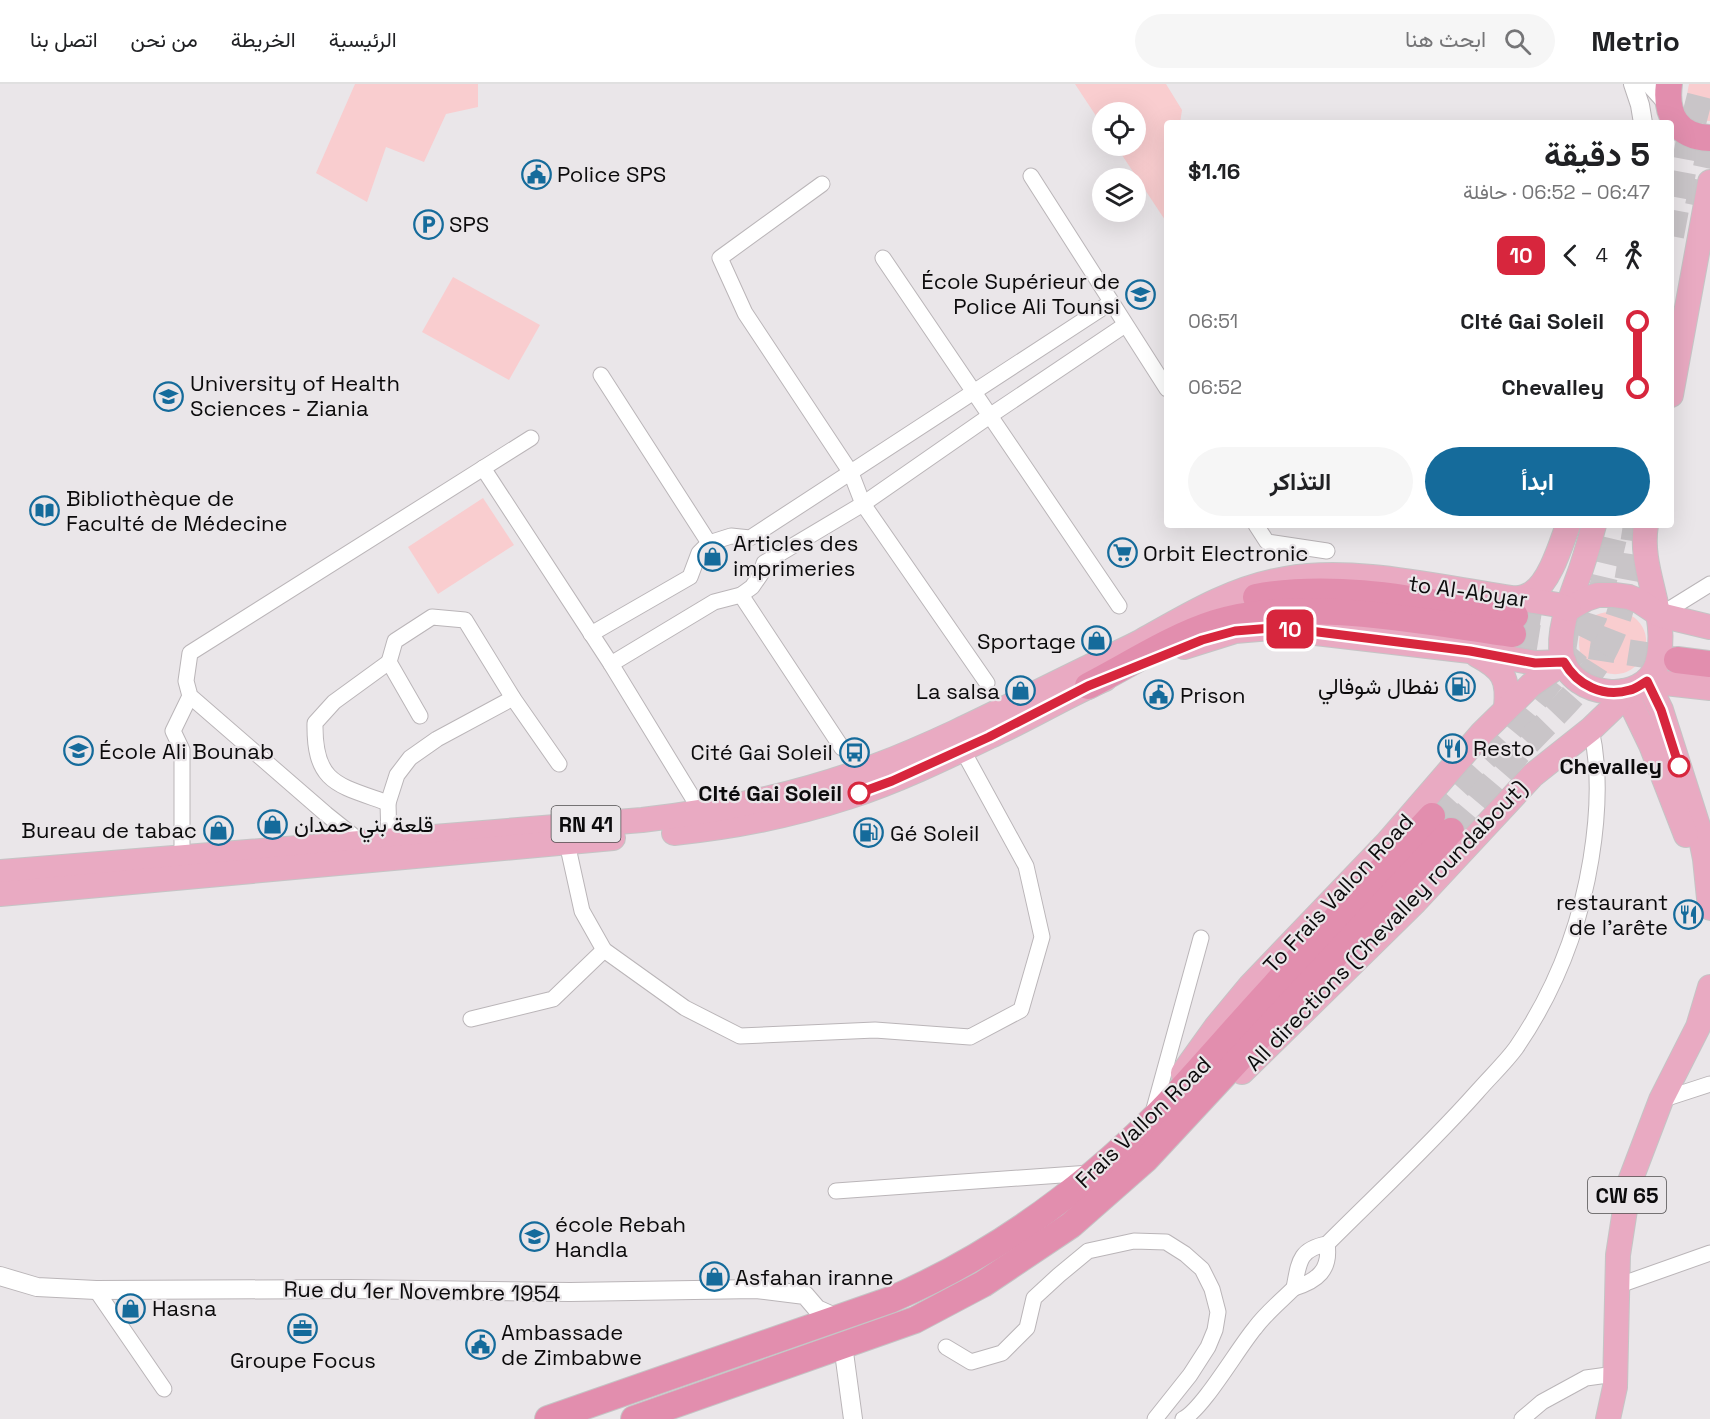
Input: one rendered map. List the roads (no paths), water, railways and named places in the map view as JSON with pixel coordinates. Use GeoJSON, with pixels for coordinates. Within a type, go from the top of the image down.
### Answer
{"type":"FeatureCollection","features":[{"type":"Feature","properties":{"kind":"highway"},"geometry":{"type":"LineString","coordinates":[[1666,109],[1687,132],[1695,136],[1710,138]]}},
{"type":"Feature","properties":{"kind":"highway"},"geometry":{"type":"LineString","coordinates":[[1138,642],[1228,605],[1261,597],[1295,593],[1339,592],[1372,595],[1514,616]]}},
{"type":"Feature","properties":{"kind":"highway"},"geometry":{"type":"LineString","coordinates":[[1088,686],[1203,628],[1255,613],[1297,611],[1377,616],[1514,616]]}},
{"type":"Feature","properties":{"kind":"highway"},"geometry":{"type":"LineString","coordinates":[[1710,646],[1678,651],[1710,664]]}},
{"type":"Feature","properties":{"kind":"highway","name":"Frais Vallon Road"},"geometry":{"type":"LineString","coordinates":[[633,1419],[915,1320],[983,1284],[1071,1225],[1138,1150],[1191,1079],[1274,985],[1442,824]]}},
{"type":"Feature","properties":{"kind":"highway","name":"Frais Vallon Road"},"geometry":{"type":"LineString","coordinates":[[548,1419],[890,1300],[928,1284],[1024,1225],[1093,1173],[1138,1150]]}},
{"type":"Feature","properties":{"kind":"main road"},"geometry":{"type":"LineString","coordinates":[[1674,379],[1710,182]]}},
{"type":"Feature","properties":{"kind":"main road"},"geometry":{"type":"LineString","coordinates":[[1514,616],[1526,597],[1538,589],[1558,552],[1567,528]]}},
{"type":"Feature","properties":{"kind":"main road"},"geometry":{"type":"LineString","coordinates":[[1593,528],[1569,609],[1564,618],[1562,636],[1564,662],[1574,676],[1593,689],[1624,691],[1632,690],[1647,681],[1656,666],[1667,614],[1653,590],[1645,551],[1646,528]]}},
{"type":"Feature","properties":{"kind":"main road","name":"to Al-Abyar"},"geometry":{"type":"LineString","coordinates":[[1138,642],[1217,599],[1256,585],[1302,576],[1367,577],[1514,616],[1552,604],[1569,609]]}},
{"type":"Feature","properties":{"kind":"main road"},"geometry":{"type":"LineString","coordinates":[[1569,609],[1587,599],[1614,595],[1629,597],[1667,614],[1710,627]]}},
{"type":"Feature","properties":{"kind":"main road"},"geometry":{"type":"LineString","coordinates":[[1088,686],[1202,640],[1249,630],[1273,628],[1470,651],[1535,663],[1564,662]]}},
{"type":"Feature","properties":{"kind":"main road","name":"RN 41"},"geometry":{"type":"LineString","coordinates":[[0,872],[642,820],[702,813],[819,785],[878,765],[1007,708],[1138,642]]}},
{"type":"Feature","properties":{"kind":"main road"},"geometry":{"type":"LineString","coordinates":[[1470,651],[1495,665],[1503,674],[1507,692],[1506,708]]}},
{"type":"Feature","properties":{"kind":"main road","name":"To Frais Vallon Road"},"geometry":{"type":"LineString","coordinates":[[1138,1150],[1154,1109],[1250,986],[1387,843],[1506,708],[1536,681],[1564,662]]}},
{"type":"Feature","properties":{"kind":"main road"},"geometry":{"type":"LineString","coordinates":[[1647,681],[1710,688]]}},
{"type":"Feature","properties":{"kind":"main road"},"geometry":{"type":"LineString","coordinates":[[1647,681],[1661,710],[1699,829],[1705,859],[1709,901]]}},
{"type":"Feature","properties":{"kind":"main road","name":"RN 41"},"geometry":{"type":"LineString","coordinates":[[0,894],[708,829],[799,811],[892,781],[1016,724],[1088,686]]}},
{"type":"Feature","properties":{"kind":"main road"},"geometry":{"type":"LineString","coordinates":[[1624,691],[1646,734],[1709,901]]}},
{"type":"Feature","properties":{"kind":"main road","name":"All directions (Chevalley roundabout)"},"geometry":{"type":"LineString","coordinates":[[1138,1150],[1225,1089],[1406,910],[1533,775],[1591,729],[1615,706],[1624,691]]}},
{"type":"Feature","properties":{"kind":"main road"},"geometry":{"type":"LineString","coordinates":[[1591,729],[1607,722],[1624,720],[1632,722],[1646,734]]}},
{"type":"Feature","properties":{"kind":"main road","name":"CW 65"},"geometry":{"type":"LineString","coordinates":[[1608,1419],[1615,1387],[1621,1223],[1629,1184],[1661,1101],[1704,1017],[1710,987]]}},
{"type":"Feature","properties":{"kind":"street"},"geometry":{"type":"LineString","coordinates":[[1634,84],[1642,120]]}},
{"type":"Feature","properties":{"kind":"street"},"geometry":{"type":"LineString","coordinates":[[1650,84],[1666,109]]}},
{"type":"Feature","properties":{"kind":"street"},"geometry":{"type":"LineString","coordinates":[[1031,176],[1164,384]]}},
{"type":"Feature","properties":{"kind":"street"},"geometry":{"type":"LineString","coordinates":[[822,184],[720,258],[744,313],[851,473],[863,504],[987,683]]}},
{"type":"Feature","properties":{"kind":"street"},"geometry":{"type":"LineString","coordinates":[[883,258],[1119,606]]}},
{"type":"Feature","properties":{"kind":"street"},"geometry":{"type":"LineString","coordinates":[[591,634],[690,577],[699,552],[710,543],[731,536],[750,538],[1110,303]]}},
{"type":"Feature","properties":{"kind":"street"},"geometry":{"type":"LineString","coordinates":[[764,562],[863,504],[1125,325]]}},
{"type":"Feature","properties":{"kind":"street"},"geometry":{"type":"LineString","coordinates":[[601,375],[710,543]]}},
{"type":"Feature","properties":{"kind":"street"},"geometry":{"type":"LineString","coordinates":[[361,842],[190,696],[186,681],[190,653],[531,438]]}},
{"type":"Feature","properties":{"kind":"street"},"geometry":{"type":"LineString","coordinates":[[483,468],[611,664],[702,813]]}},
{"type":"Feature","properties":{"kind":"street"},"geometry":{"type":"LineString","coordinates":[[1258,528],[1267,542],[1327,551]]}},
{"type":"Feature","properties":{"kind":"street"},"geometry":{"type":"LineString","coordinates":[[611,664],[714,602],[741,595],[752,587],[761,574],[764,562],[750,538]]}},
{"type":"Feature","properties":{"kind":"street"},"geometry":{"type":"LineString","coordinates":[[1667,614],[1710,584]]}},
{"type":"Feature","properties":{"kind":"street"},"geometry":{"type":"LineString","coordinates":[[741,595],[842,748]]}},
{"type":"Feature","properties":{"kind":"street"},"geometry":{"type":"LineString","coordinates":[[388,803],[342,786],[326,776],[316,752],[315,723],[334,702],[389,662],[395,641],[432,617],[465,620],[513,698],[559,764]]}},
{"type":"Feature","properties":{"kind":"street"},"geometry":{"type":"LineString","coordinates":[[389,662],[420,716]]}},
{"type":"Feature","properties":{"kind":"street"},"geometry":{"type":"LineString","coordinates":[[182,856],[182,750],[172,731],[190,696]]}},
{"type":"Feature","properties":{"kind":"street"},"geometry":{"type":"LineString","coordinates":[[389,840],[388,803],[397,775],[410,758],[437,739],[513,698]]}},
{"type":"Feature","properties":{"kind":"street"},"geometry":{"type":"LineString","coordinates":[[1294,1288],[1300,1259],[1313,1247],[1327,1244],[1455,1117],[1515,1050],[1539,1012],[1571,939],[1582,907],[1596,829],[1598,766],[1591,729]]}},
{"type":"Feature","properties":{"kind":"street"},"geometry":{"type":"LineString","coordinates":[[567,843],[582,911],[604,950],[685,1008],[740,1035],[875,1030],[970,1037],[1021,1010],[1042,937],[1026,866],[962,749]]}},
{"type":"Feature","properties":{"kind":"street"},"geometry":{"type":"LineString","coordinates":[[1154,1109],[1201,938]]}},
{"type":"Feature","properties":{"kind":"street"},"geometry":{"type":"LineString","coordinates":[[471,1018],[553,999],[604,950]]}},
{"type":"Feature","properties":{"kind":"street"},"geometry":{"type":"LineString","coordinates":[[1661,1101],[1710,1084]]}},
{"type":"Feature","properties":{"kind":"street"},"geometry":{"type":"LineString","coordinates":[[836,1191],[1093,1173]]}},
{"type":"Feature","properties":{"kind":"street"},"geometry":{"type":"LineString","coordinates":[[946,1347],[971,1362],[1002,1353],[1027,1328],[1034,1299],[1088,1251],[1134,1241],[1166,1242],[1185,1254],[1202,1269],[1212,1289],[1218,1312],[1215,1330],[1208,1347],[1167,1411],[1155,1419]]}},
{"type":"Feature","properties":{"kind":"street"},"geometry":{"type":"LineString","coordinates":[[1183,1419],[1189,1416],[1201,1402],[1256,1326],[1294,1288],[1310,1283],[1321,1274],[1329,1255],[1327,1244]]}},
{"type":"Feature","properties":{"kind":"street"},"geometry":{"type":"LineString","coordinates":[[1617,1286],[1710,1253]]}},
{"type":"Feature","properties":{"kind":"street","name":"Rue du 1er Novembre 1954"},"geometry":{"type":"LineString","coordinates":[[0,1275],[38,1287],[96,1290],[350,1288],[570,1292],[756,1289],[805,1295],[817,1309],[837,1318]]}},
{"type":"Feature","properties":{"kind":"street"},"geometry":{"type":"LineString","coordinates":[[96,1290],[165,1389]]}},
{"type":"Feature","properties":{"kind":"street"},"geometry":{"type":"LineString","coordinates":[[843,1345],[853,1419]]}},
{"type":"Feature","properties":{"kind":"street"},"geometry":{"type":"LineString","coordinates":[[1522,1419],[1542,1402],[1586,1378],[1615,1374]]}},
{"type":"Feature","properties":{"kind":"tunnel"},"geometry":{"type":"LineString","coordinates":[[1674,220],[1690,135],[1703,84]]}},
{"type":"Feature","properties":{"kind":"tunnel"},"geometry":{"type":"LineString","coordinates":[[1698,206],[1710,148]]}},
{"type":"Feature","properties":{"kind":"tunnel"},"geometry":{"type":"LineString","coordinates":[[1432,816],[1508,733],[1580,645],[1599,601],[1616,528]]}},
{"type":"Feature","properties":{"kind":"tunnel"},"geometry":{"type":"LineString","coordinates":[[1451,831],[1511,761],[1569,700],[1601,657],[1620,613],[1636,528]]}},
{"type":"Feature","properties":{"kind":"tunnel"},"geometry":{"type":"LineString","coordinates":[[1515,616],[1578,626]]}},
{"type":"Feature","properties":{"kind":"tunnel"},"geometry":{"type":"LineString","coordinates":[[1513,634],[1677,660]]}},
{"type":"Feature","properties":{"kind":"place","name":"Police SPS"},"geometry":{"type":"Point","coordinates":[536,174]}},
{"type":"Feature","properties":{"kind":"place","name":"SPS"},"geometry":{"type":"Point","coordinates":[428,224]}},
{"type":"Feature","properties":{"kind":"place","name":"École Supérieur de Police Ali Tounsi"},"geometry":{"type":"Point","coordinates":[1141,294]}},
{"type":"Feature","properties":{"kind":"place","name":"University of Health Sciences - Ziania"},"geometry":{"type":"Point","coordinates":[169,396]}},
{"type":"Feature","properties":{"kind":"place","name":"Bibliothèque de Faculté de Médecine"},"geometry":{"type":"Point","coordinates":[45,511]}},
{"type":"Feature","properties":{"kind":"place","name":"Orbit Electronic"},"geometry":{"type":"Point","coordinates":[1122,553]}},
{"type":"Feature","properties":{"kind":"place","name":"Articles des imprimeries"},"geometry":{"type":"Point","coordinates":[712,556]}},
{"type":"Feature","properties":{"kind":"place","name":"Sportage"},"geometry":{"type":"Point","coordinates":[1097,641]}},
{"type":"Feature","properties":{"kind":"place","name":"نفطال شوفالي"},"geometry":{"type":"Point","coordinates":[1460,686]}},
{"type":"Feature","properties":{"kind":"place","name":"La salsa"},"geometry":{"type":"Point","coordinates":[1021,691]}},
{"type":"Feature","properties":{"kind":"place","name":"Prison"},"geometry":{"type":"Point","coordinates":[1159,695]}},
{"type":"Feature","properties":{"kind":"place","name":"Resto"},"geometry":{"type":"Point","coordinates":[1452,748]}},
{"type":"Feature","properties":{"kind":"place","name":"École Ali Bounab"},"geometry":{"type":"Point","coordinates":[78,751]}},
{"type":"Feature","properties":{"kind":"place","name":"Cité Gai Soleil"},"geometry":{"type":"Point","coordinates":[854,752]}},
{"type":"Feature","properties":{"kind":"place","name":"Chevalley"},"geometry":{"type":"Point","coordinates":[1679,766]}},
{"type":"Feature","properties":{"kind":"place","name":"CIté Gai Soleil"},"geometry":{"type":"Point","coordinates":[859,793]}},
{"type":"Feature","properties":{"kind":"place","name":"قلعة بني حمدان"},"geometry":{"type":"Point","coordinates":[273,824]}},
{"type":"Feature","properties":{"kind":"place","name":"Bureau de tabac"},"geometry":{"type":"Point","coordinates":[218,830]}},
{"type":"Feature","properties":{"kind":"place","name":"Gé Soleil"},"geometry":{"type":"Point","coordinates":[869,833]}},
{"type":"Feature","properties":{"kind":"place","name":"restaurant de l'arête"},"geometry":{"type":"Point","coordinates":[1689,915]}},
{"type":"Feature","properties":{"kind":"place","name":"école Rebah Handla"},"geometry":{"type":"Point","coordinates":[534,1237]}},
{"type":"Feature","properties":{"kind":"place","name":"Asfahan iranne"},"geometry":{"type":"Point","coordinates":[714,1277]}},
{"type":"Feature","properties":{"kind":"place","name":"Hasna"},"geometry":{"type":"Point","coordinates":[131,1308]}},
{"type":"Feature","properties":{"kind":"place","name":"Groupe Focus"},"geometry":{"type":"Point","coordinates":[303,1328]}},
{"type":"Feature","properties":{"kind":"place","name":"Ambassade de Zimbabwe"},"geometry":{"type":"Point","coordinates":[480,1345]}}]}
